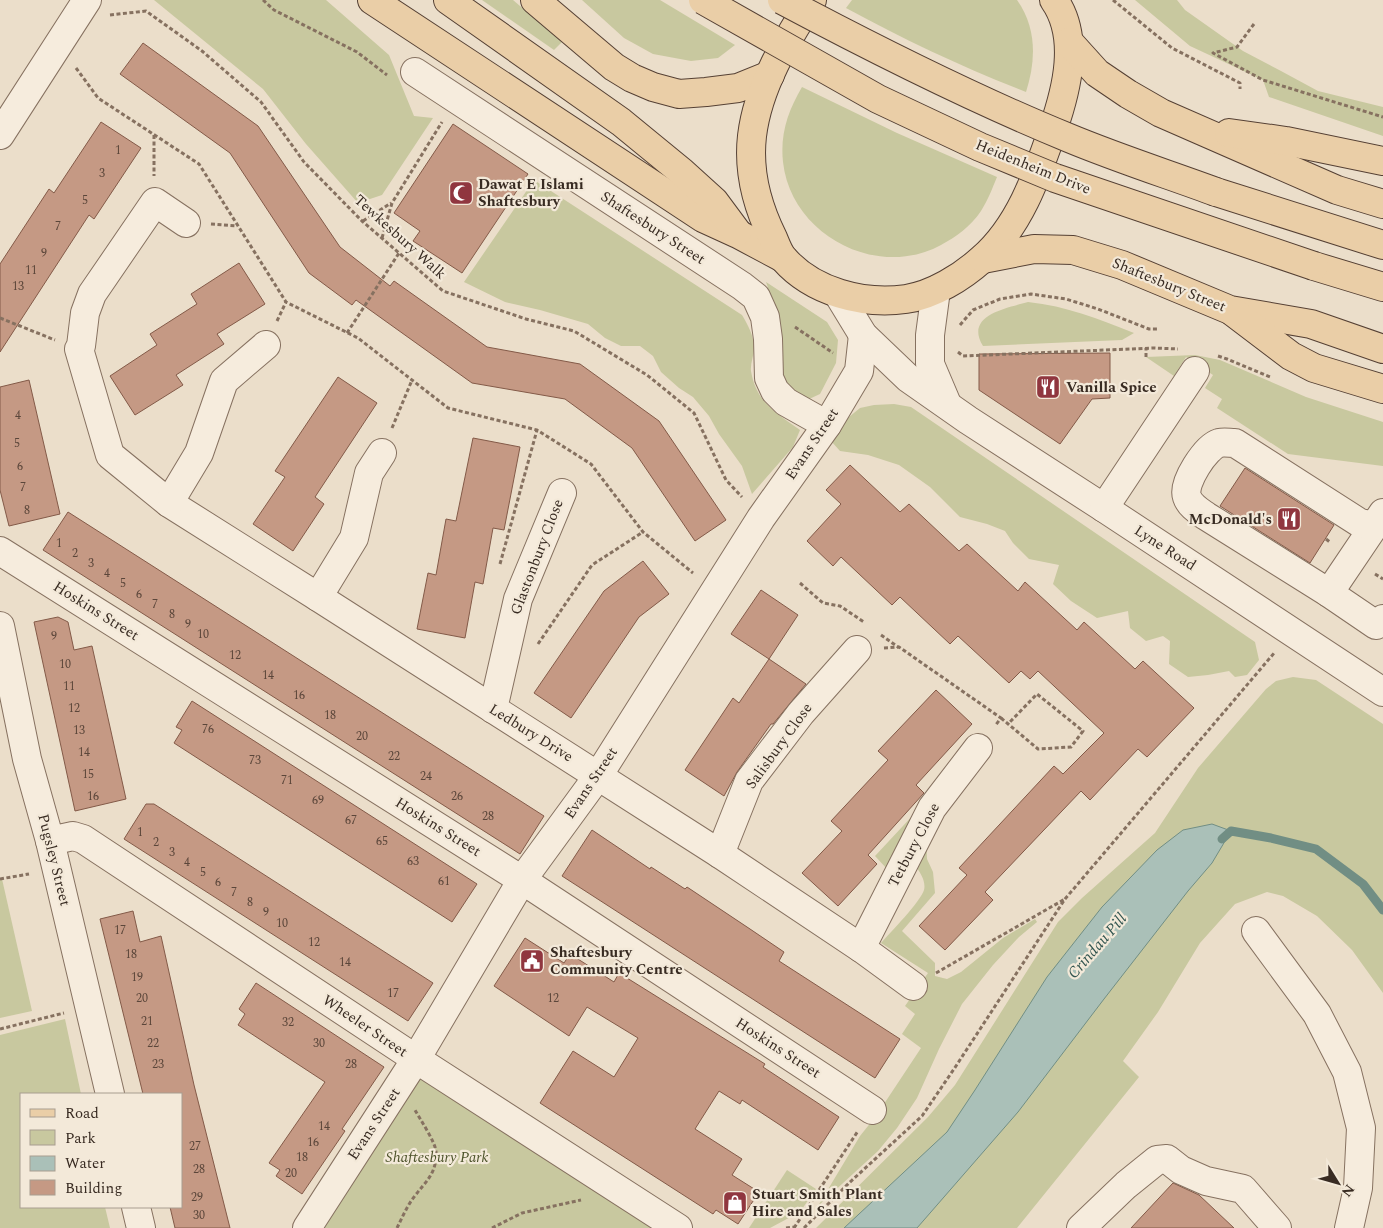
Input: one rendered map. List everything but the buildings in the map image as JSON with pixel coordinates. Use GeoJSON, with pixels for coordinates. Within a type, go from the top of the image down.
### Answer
{"type":"FeatureCollection","features":[{"type":"Feature","properties":{"kind":"main road"},"geometry":{"type":"LineString","coordinates":[[372,0],[703,218],[783,258],[808,280],[838,294],[872,300],[907,299],[936,290],[983,259],[1016,216],[1037,175],[1058,114],[1068,72],[1069,42],[1060,9],[1054,0]]}},
{"type":"Feature","properties":{"kind":"main road"},"geometry":{"type":"LineString","coordinates":[[448,0],[621,122],[714,201],[738,234]]}},
{"type":"Feature","properties":{"kind":"main road"},"geometry":{"type":"LineString","coordinates":[[535,0],[614,67],[632,78],[653,87],[679,94],[706,92],[738,88],[770,75]]}},
{"type":"Feature","properties":{"kind":"main road","name":"Heidenheim Drive"},"geometry":{"type":"LineString","coordinates":[[703,0],[878,99],[988,150],[1055,178],[1314,266],[1383,287]]}},
{"type":"Feature","properties":{"kind":"main road"},"geometry":{"type":"LineString","coordinates":[[782,0],[901,62],[980,100],[1070,139],[1216,192],[1383,245]]}},
{"type":"Feature","properties":{"kind":"main road"},"geometry":{"type":"LineString","coordinates":[[783,258],[764,219],[751,175],[752,136],[758,106],[770,75],[788,38],[812,0]]}},
{"type":"Feature","properties":{"kind":"main road"},"geometry":{"type":"LineString","coordinates":[[1069,42],[1097,73],[1161,113],[1337,190],[1383,204]]}},
{"type":"Feature","properties":{"kind":"main road"},"geometry":{"type":"LineString","coordinates":[[1190,127],[1286,141],[1383,161]]}},
{"type":"Feature","properties":{"kind":"main road","name":"Shaftesbury Street"},"geometry":{"type":"LineString","coordinates":[[983,259],[1034,249],[1073,250],[1122,265],[1230,310],[1311,324],[1383,349]]}},
{"type":"Feature","properties":{"kind":"main road"},"geometry":{"type":"LineString","coordinates":[[1230,310],[1291,356],[1314,368],[1383,389]]}},
{"type":"Feature","properties":{"kind":"street"},"geometry":{"type":"LineString","coordinates":[[0,135],[80,10]]}},
{"type":"Feature","properties":{"kind":"street","name":"Shaftesbury Street"},"geometry":{"type":"LineString","coordinates":[[415,72],[756,297],[765,317],[768,339],[769,378],[775,391],[786,402],[827,425]]}},
{"type":"Feature","properties":{"kind":"street"},"geometry":{"type":"LineString","coordinates":[[78,349],[81,346],[85,313],[92,294],[155,202],[186,222]]}},
{"type":"Feature","properties":{"kind":"street"},"geometry":{"type":"LineString","coordinates":[[936,290],[941,347],[930,364],[946,404]]}},
{"type":"Feature","properties":{"kind":"street","name":"Lyne Road"},"geometry":{"type":"LineString","coordinates":[[838,294],[863,335],[908,378],[968,420],[1383,692]]}},
{"type":"Feature","properties":{"kind":"street","name":"Evans Street"},"geometry":{"type":"LineString","coordinates":[[307,1228],[416,1059],[522,880],[598,776],[761,518],[827,425],[859,371],[863,335]]}},
{"type":"Feature","properties":{"kind":"street"},"geometry":{"type":"LineString","coordinates":[[169,503],[199,454],[224,381],[266,345]]}},
{"type":"Feature","properties":{"kind":"street"},"geometry":{"type":"LineString","coordinates":[[859,371],[888,360],[941,347]]}},
{"type":"Feature","properties":{"kind":"street","name":"Ledbury Drive"},"geometry":{"type":"LineString","coordinates":[[78,349],[110,455],[169,503],[318,596],[720,854],[861,948],[913,986]]}},
{"type":"Feature","properties":{"kind":"street"},"geometry":{"type":"LineString","coordinates":[[1104,508],[1196,358]]}},
{"type":"Feature","properties":{"kind":"street"},"geometry":{"type":"LineString","coordinates":[[1379,520],[1360,523],[1235,443],[1220,443],[1207,451],[1189,479],[1186,495],[1191,504],[1206,516],[1376,624],[1383,619]]}},
{"type":"Feature","properties":{"kind":"street"},"geometry":{"type":"LineString","coordinates":[[318,596],[354,538],[369,473],[382,453]]}},
{"type":"Feature","properties":{"kind":"street","name":"Glastonbury Close"},"geometry":{"type":"LineString","coordinates":[[493,709],[518,599],[562,493]]}},
{"type":"Feature","properties":{"kind":"street"},"geometry":{"type":"LineString","coordinates":[[1329,593],[1379,520]]}},
{"type":"Feature","properties":{"kind":"street","name":"Hoskins Street"},"geometry":{"type":"LineString","coordinates":[[0,551],[522,880],[872,1110]]}},
{"type":"Feature","properties":{"kind":"street","name":"Pugsley Street"},"geometry":{"type":"LineString","coordinates":[[0,626],[27,759],[50,841],[110,1093]]}},
{"type":"Feature","properties":{"kind":"street","name":"Salisbury Close"},"geometry":{"type":"LineString","coordinates":[[720,854],[749,781],[801,713],[868,636]]}},
{"type":"Feature","properties":{"kind":"street","name":"Tetbury Close"},"geometry":{"type":"LineString","coordinates":[[861,948],[932,808],[978,748]]}},
{"type":"Feature","properties":{"kind":"street","name":"Wheeler Street"},"geometry":{"type":"LineString","coordinates":[[50,841],[73,836],[83,839],[416,1059],[678,1228]]}},
{"type":"Feature","properties":{"kind":"street"},"geometry":{"type":"LineString","coordinates":[[1256,931],[1318,1014],[1347,1072],[1361,1128],[1358,1188],[1349,1228]]}},
{"type":"Feature","properties":{"kind":"street"},"geometry":{"type":"LineString","coordinates":[[1081,1228],[1126,1185],[1157,1160],[1167,1159],[1181,1170],[1206,1181],[1243,1190],[1277,1228]]}},
{"type":"Feature","properties":{"kind":"street"},"geometry":{"type":"LineString","coordinates":[[136,1208],[141,1228]]}},
{"type":"Feature","properties":{"kind":"path"},"geometry":{"type":"LineString","coordinates":[[263,0],[274,10],[357,52],[388,75],[406,66],[415,72]]}},
{"type":"Feature","properties":{"kind":"path"},"geometry":{"type":"LineString","coordinates":[[1113,0],[1172,48],[1240,83],[1240,89]]}},
{"type":"Feature","properties":{"kind":"path","name":"Tewkesbury Walk"},"geometry":{"type":"LineString","coordinates":[[80,10],[146,11],[202,51],[261,102],[304,162],[362,221],[443,291],[526,319],[574,331],[647,375],[694,413],[726,480],[761,518]]}},
{"type":"Feature","properties":{"kind":"path"},"geometry":{"type":"LineString","coordinates":[[1254,24],[1237,47],[1213,53],[1263,80],[1383,117]]}},
{"type":"Feature","properties":{"kind":"path"},"geometry":{"type":"LineString","coordinates":[[58,44],[98,98],[199,164],[286,302],[358,338],[448,408],[537,430],[591,464],[643,532],[714,592]]}},
{"type":"Feature","properties":{"kind":"path"},"geometry":{"type":"LineString","coordinates":[[382,238],[392,203],[443,122]]}},
{"type":"Feature","properties":{"kind":"path"},"geometry":{"type":"LineString","coordinates":[[154,134],[155,202]]}},
{"type":"Feature","properties":{"kind":"path"},"geometry":{"type":"LineString","coordinates":[[362,221],[392,203]]}},
{"type":"Feature","properties":{"kind":"path"},"geometry":{"type":"LineString","coordinates":[[347,333],[399,253]]}},
{"type":"Feature","properties":{"kind":"path"},"geometry":{"type":"LineString","coordinates":[[956,330],[973,310],[1000,299],[1031,294],[1066,299],[1098,309],[1149,330],[1159,329]]}},
{"type":"Feature","properties":{"kind":"path"},"geometry":{"type":"LineString","coordinates":[[765,317],[780,317],[859,371]]}},
{"type":"Feature","properties":{"kind":"path"},"geometry":{"type":"LineString","coordinates":[[0,318],[78,349]]}},
{"type":"Feature","properties":{"kind":"path"},"geometry":{"type":"LineString","coordinates":[[941,347],[963,356],[1146,348],[1196,358],[1228,359],[1275,379]]}},
{"type":"Feature","properties":{"kind":"path"},"geometry":{"type":"LineString","coordinates":[[1146,348],[1146,357]]}},
{"type":"Feature","properties":{"kind":"path"},"geometry":{"type":"LineString","coordinates":[[382,453],[412,380]]}},
{"type":"Feature","properties":{"kind":"path"},"geometry":{"type":"LineString","coordinates":[[499,570],[537,430]]}},
{"type":"Feature","properties":{"kind":"path"},"geometry":{"type":"LineString","coordinates":[[537,645],[592,565],[643,532]]}},
{"type":"Feature","properties":{"kind":"path"},"geometry":{"type":"LineString","coordinates":[[800,583],[823,603],[840,606],[868,636],[899,648],[1001,718],[1008,724],[1038,749],[1071,747],[1083,731],[1037,694],[1008,724]]}},
{"type":"Feature","properties":{"kind":"path"},"geometry":{"type":"LineString","coordinates":[[868,636],[899,648]]}},
{"type":"Feature","properties":{"kind":"path"},"geometry":{"type":"LineString","coordinates":[[804,1228],[849,1183],[922,1116],[1065,899],[1280,647]]}},
{"type":"Feature","properties":{"kind":"path"},"geometry":{"type":"LineString","coordinates":[[978,748],[1001,718]]}},
{"type":"Feature","properties":{"kind":"path"},"geometry":{"type":"LineString","coordinates":[[913,986],[1065,899]]}},
{"type":"Feature","properties":{"kind":"path"},"geometry":{"type":"LineString","coordinates":[[0,1029],[89,1006]]}},
{"type":"Feature","properties":{"kind":"path"},"geometry":{"type":"LineString","coordinates":[[397,1088],[424,1125],[436,1151],[432,1175],[414,1197],[397,1228]]}},
{"type":"Feature","properties":{"kind":"path"},"geometry":{"type":"LineString","coordinates":[[786,1228],[794,1227],[872,1110]]}},
{"type":"Feature","properties":{"kind":"path"},"geometry":{"type":"LineString","coordinates":[[492,1228],[522,1213],[621,1191]]}},
{"type":"Feature","properties":{"kind":"green space"},"geometry":{"type":"Polygon","coordinates":[[[154,0],[326,0],[389,55],[414,116],[433,118],[382,195],[358,203],[306,144],[263,89],[154,0]]]}},
{"type":"Feature","properties":{"kind":"green space"},"geometry":{"type":"Polygon","coordinates":[[[482,0],[513,0],[562,42],[554,50],[482,0]]]}},
{"type":"Feature","properties":{"kind":"green space"},"geometry":{"type":"Polygon","coordinates":[[[582,0],[660,0],[735,45],[718,58],[691,61],[653,54],[624,38],[582,0]]]}},
{"type":"Feature","properties":{"kind":"green space"},"geometry":{"type":"Polygon","coordinates":[[[852,0],[1017,0],[1028,22],[1033,45],[1032,68],[1026,92],[935,53],[846,8],[852,0]]]}},
{"type":"Feature","properties":{"kind":"green space"},"geometry":{"type":"Polygon","coordinates":[[[1135,0],[1177,0],[1185,10],[1243,51],[1318,91],[1383,107],[1383,136],[1269,97],[1263,80],[1190,46],[1135,0]]]}},
{"type":"Feature","properties":{"kind":"green space"},"geometry":{"type":"Polygon","coordinates":[[[802,87],[897,133],[997,177],[981,211],[963,231],[941,245],[916,254],[890,257],[865,253],[841,244],[820,230],[802,211],[789,188],[783,162],[782,152],[786,123],[802,87]]]}},
{"type":"Feature","properties":{"kind":"green space"},"geometry":{"type":"Polygon","coordinates":[[[534,180],[742,315],[754,344],[751,371],[757,391],[768,406],[800,430],[793,447],[752,494],[742,466],[719,434],[709,416],[693,397],[679,388],[661,372],[653,356],[640,346],[621,346],[605,338],[588,324],[505,302],[464,282],[534,180]]]}},
{"type":"Feature","properties":{"kind":"green space"},"geometry":{"type":"Polygon","coordinates":[[[766,282],[827,322],[838,340],[836,363],[820,394],[807,400],[782,384],[779,341],[781,325],[766,282]]]}},
{"type":"Feature","properties":{"kind":"green space"},"geometry":{"type":"Polygon","coordinates":[[[1028,302],[1069,310],[1134,333],[1122,340],[983,346],[979,335],[979,327],[983,320],[1000,310],[1028,302]]]}},
{"type":"Feature","properties":{"kind":"green space"},"geometry":{"type":"Polygon","coordinates":[[[1195,355],[1220,360],[1306,397],[1383,422],[1383,466],[1288,454],[1217,408],[1222,399],[1205,388],[1213,375],[1186,357],[1174,376],[1146,357],[1195,355]]]}},
{"type":"Feature","properties":{"kind":"green space"},"geometry":{"type":"Polygon","coordinates":[[[894,404],[911,407],[1255,642],[1259,660],[1247,675],[1235,677],[1229,671],[1188,677],[1169,664],[1170,641],[1163,636],[1146,641],[1130,628],[1128,611],[1097,618],[1071,601],[1053,584],[1059,565],[1029,559],[1013,543],[1005,531],[960,517],[930,487],[899,465],[868,455],[840,451],[831,441],[838,426],[860,408],[894,404]]]}},
{"type":"Feature","properties":{"kind":"green space"},"geometry":{"type":"Polygon","coordinates":[[[1293,677],[1316,680],[1383,724],[1383,993],[1352,950],[1317,916],[1283,896],[1267,892],[1235,904],[1200,943],[1158,1012],[1123,1061],[1139,1077],[1017,1228],[816,1228],[928,1117],[955,1085],[1058,922],[1155,833],[1198,768],[1266,689],[1276,681],[1293,677]]]}},
{"type":"Feature","properties":{"kind":"green space"},"geometry":{"type":"Polygon","coordinates":[[[929,798],[926,833],[927,859],[933,872],[935,893],[902,931],[935,963],[935,976],[947,979],[961,972],[1003,938],[1035,919],[1037,922],[1019,937],[993,965],[962,1004],[917,1098],[897,1128],[878,1151],[818,1206],[860,1136],[876,1116],[921,1048],[902,1034],[915,1014],[905,1006],[928,973],[881,943],[922,895],[924,881],[917,868],[901,884],[875,856],[929,798]]]}},
{"type":"Feature","properties":{"kind":"green space"},"geometry":{"type":"Polygon","coordinates":[[[0,879],[2,879],[32,1011],[0,1018],[0,879]]]}},
{"type":"Feature","properties":{"kind":"green space"},"geometry":{"type":"Polygon","coordinates":[[[65,1019],[81,1093],[20,1093],[20,1208],[105,1208],[110,1228],[0,1228],[0,1035],[65,1019]]]}},
{"type":"Feature","properties":{"kind":"green space","name":"Shaftesbury Park"},"geometry":{"type":"Polygon","coordinates":[[[416,1059],[678,1228],[307,1228],[416,1059]]]}},
{"type":"Feature","properties":{"kind":"green space"},"geometry":{"type":"Polygon","coordinates":[[[787,1170],[816,1189],[800,1212],[770,1228],[749,1228],[787,1170]]]}},
{"type":"Feature","properties":{"kind":"water"},"geometry":{"type":"Polygon","coordinates":[[[1212,824],[1231,831],[1212,863],[1188,891],[1018,1112],[917,1228],[844,1228],[947,1132],[1047,977],[1102,907],[1157,850],[1183,830],[1212,824]]]}},
{"type":"Feature","properties":{"kind":"waterway","name":"Crindau Pill"},"geometry":{"type":"LineString","coordinates":[[1222,839],[1231,831],[1316,849],[1363,884],[1383,910]]}},
{"type":"Feature","properties":{"kind":"place","name":"Dawat E Islami Shaftesbury"},"geometry":{"type":"Point","coordinates":[461,193]}},
{"type":"Feature","properties":{"kind":"place","name":"Vanilla Spice"},"geometry":{"type":"Point","coordinates":[1048,387]}},
{"type":"Feature","properties":{"kind":"place","name":"McDonald's"},"geometry":{"type":"Point","coordinates":[1289,519]}},
{"type":"Feature","properties":{"kind":"place","name":"Shaftesbury Community Centre"},"geometry":{"type":"Point","coordinates":[532,961]}},
{"type":"Feature","properties":{"kind":"place","name":"Stuart Smith Plant Hire and Sales"},"geometry":{"type":"Point","coordinates":[735,1203]}}]}
